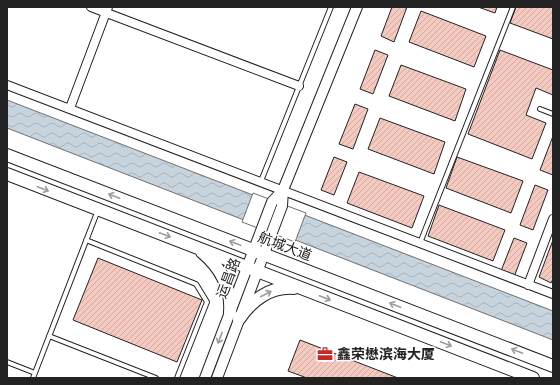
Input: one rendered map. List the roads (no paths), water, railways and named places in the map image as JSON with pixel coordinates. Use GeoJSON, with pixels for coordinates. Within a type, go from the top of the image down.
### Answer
{"type":"FeatureCollection","features":[{"type":"Feature","properties":{"kind":"main road","name":"航城大道"},"geometry":{"type":"LineString","coordinates":[[7,155],[553,366]]}},
{"type":"Feature","properties":{"kind":"main road"},"geometry":{"type":"LineString","coordinates":[[7,174],[534,378]]}},
{"type":"Feature","properties":{"kind":"main road"},"geometry":{"type":"LineString","coordinates":[[198,248],[208,257],[224,279],[235,316],[263,295],[274,290],[286,287],[301,288]]}},
{"type":"Feature","properties":{"kind":"street"},"geometry":{"type":"LineString","coordinates":[[91,7],[107,10],[299,86]]}},
{"type":"Feature","properties":{"kind":"street","name":"运昌路"},"geometry":{"type":"LineString","coordinates":[[216,378],[235,316],[252,269],[259,252],[269,241],[282,206],[283,190],[353,8]]}},
{"type":"Feature","properties":{"kind":"street"},"geometry":{"type":"LineString","coordinates":[[70,108],[107,10]]}},
{"type":"Feature","properties":{"kind":"street"},"geometry":{"type":"LineString","coordinates":[[7,84],[553,294]]}},
{"type":"Feature","properties":{"kind":"street","name":"运昌路"},"geometry":{"type":"LineString","coordinates":[[259,252],[259,237],[272,202],[283,190]]}},
{"type":"Feature","properties":{"kind":"street"},"geometry":{"type":"LineString","coordinates":[[528,285],[553,219]]}},
{"type":"Feature","properties":{"kind":"street","name":"运昌路"},"geometry":{"type":"LineString","coordinates":[[205,378],[235,316]]}},
{"type":"Feature","properties":{"kind":"lane"},"geometry":{"type":"LineString","coordinates":[[261,182],[330,7]]}},
{"type":"Feature","properties":{"kind":"lane"},"geometry":{"type":"LineString","coordinates":[[420,243],[514,7]]}},
{"type":"Feature","properties":{"kind":"lane"},"geometry":{"type":"LineString","coordinates":[[540,109],[553,114]]}},
{"type":"Feature","properties":{"kind":"lane"},"geometry":{"type":"LineString","coordinates":[[33,378],[98,210]]}},
{"type":"Feature","properties":{"kind":"lane"},"geometry":{"type":"LineString","coordinates":[[86,240],[196,284],[207,302],[177,378]]}},
{"type":"Feature","properties":{"kind":"lane"},"geometry":{"type":"LineString","coordinates":[[49,336],[156,378]]}},
{"type":"Feature","properties":{"kind":"lane"},"geometry":{"type":"LineString","coordinates":[[7,362],[35,373]]}},
{"type":"Feature","properties":{"kind":"water"},"geometry":{"type":"Polygon","coordinates":[[[7,100],[553,311],[553,340],[7,128],[7,100]]]}},
{"type":"Feature","properties":{"kind":"place","name":"鑫荣懋滨海大厦"},"geometry":{"type":"Point","coordinates":[325,354]}}]}
